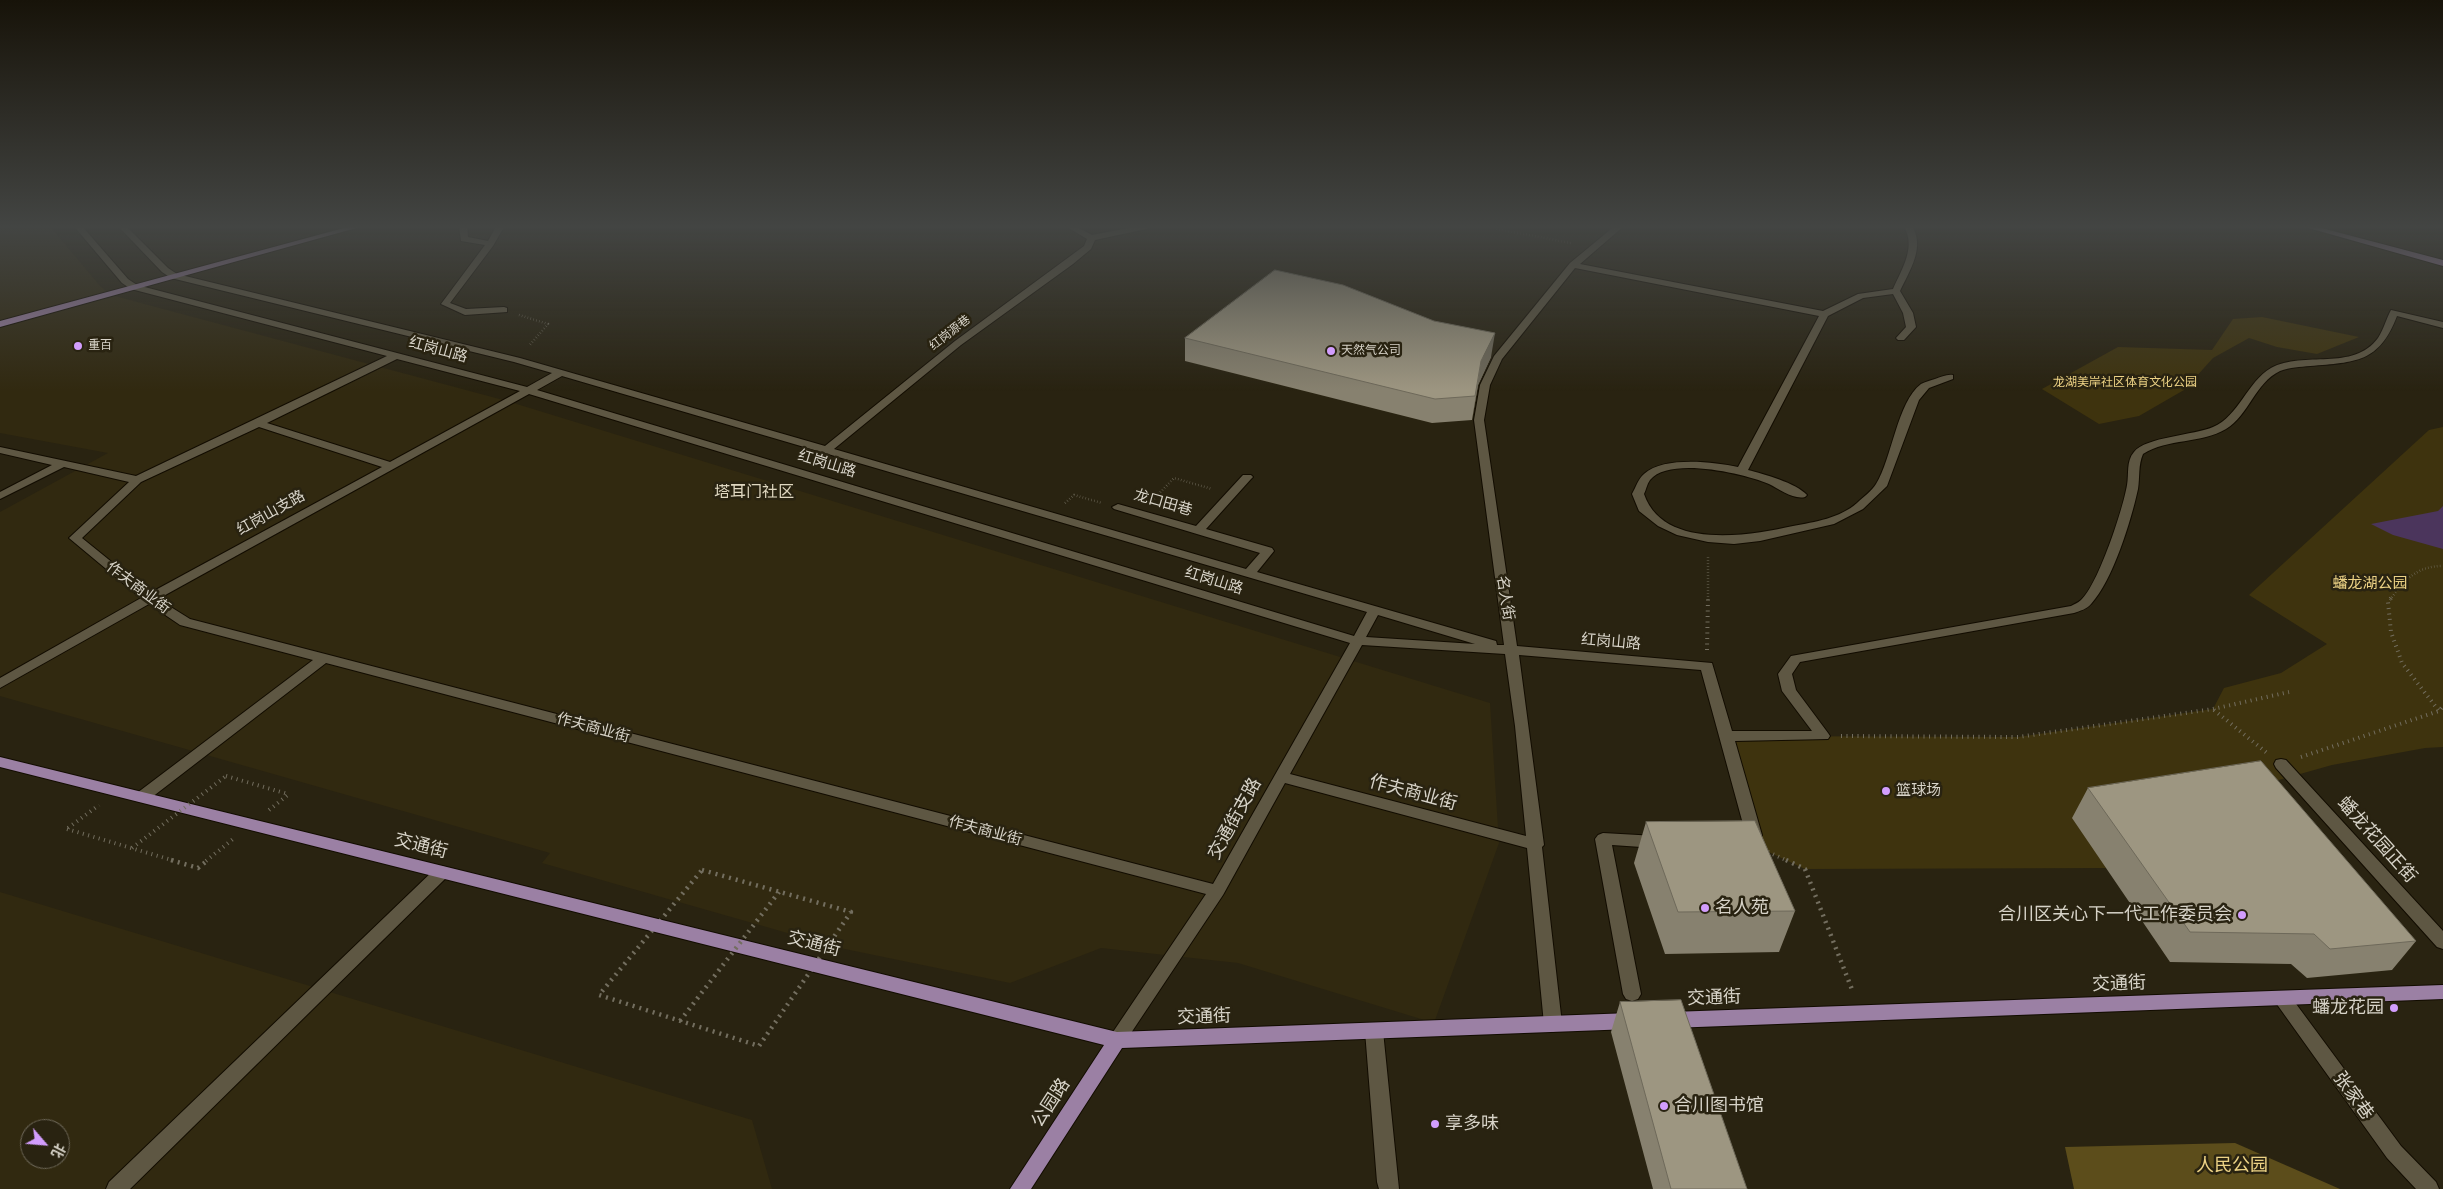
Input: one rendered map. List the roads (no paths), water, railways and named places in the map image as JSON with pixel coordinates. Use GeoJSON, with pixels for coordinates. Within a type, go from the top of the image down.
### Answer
{"type":"FeatureCollection","features":[{"type":"Feature","properties":{"kind":"main road"},"geometry":{"type":"LineString","coordinates":[[0,324],[158,280]]}},
{"type":"Feature","properties":{"kind":"main road"},"geometry":{"type":"LineString","coordinates":[[0,315],[125,281]]}},
{"type":"Feature","properties":{"kind":"main road","name":"交通街"},"geometry":{"type":"LineString","coordinates":[[0,762],[1117,1040],[2443,992]]}},
{"type":"Feature","properties":{"kind":"main road","name":"公园路"},"geometry":{"type":"LineString","coordinates":[[1020,1189],[1117,1040]]}},
{"type":"Feature","properties":{"kind":"street","name":"红岗山路"},"geometry":{"type":"LineString","coordinates":[[192,280],[517,360],[1513,650]]}},
{"type":"Feature","properties":{"kind":"street"},"geometry":{"type":"LineString","coordinates":[[463,280],[445,304],[465,312],[504,310]]}},
{"type":"Feature","properties":{"kind":"street","name":"红岗源巷"},"geometry":{"type":"LineString","coordinates":[[828,449],[958,342],[1044,280]]}},
{"type":"Feature","properties":{"kind":"street","name":"名人街"},"geometry":{"type":"LineString","coordinates":[[1553,1024],[1536,846],[1513,650],[1479,420],[1485,385],[1497,358],[1561,280]]}},
{"type":"Feature","properties":{"kind":"street"},"geometry":{"type":"LineString","coordinates":[[1653,280],[1824,314]]}},
{"type":"Feature","properties":{"kind":"street"},"geometry":{"type":"LineString","coordinates":[[1900,280],[1896,291],[1908,313],[1911,327],[1901,338]]}},
{"type":"Feature","properties":{"kind":"street","name":"红岗山路"},"geometry":{"type":"LineString","coordinates":[[125,281],[134,287],[527,390],[1356,641],[1513,650],[1707,666],[1727,736]]}},
{"type":"Feature","properties":{"kind":"street"},"geometry":{"type":"LineString","coordinates":[[1742,470],[1824,314],[1861,296],[1896,291]]}},
{"type":"Feature","properties":{"kind":"street"},"geometry":{"type":"LineString","coordinates":[[1738,846],[1758,847],[1727,736],[1823,736],[1789,691],[1785,674],[1796,659],[2074,609],[2080,606],[2085,603],[2094,590],[2122,523],[2133,486],[2135,458],[2139,453],[2147,447],[2195,437],[2221,428],[2238,411],[2259,380],[2274,370],[2296,364],[2356,358],[2371,350],[2381,340],[2394,312],[2443,325]]}},
{"type":"Feature","properties":{"kind":"street","name":"作夫商业街"},"geometry":{"type":"LineString","coordinates":[[395,356],[137,480],[75,538],[149,599],[185,622],[1218,891]]}},
{"type":"Feature","properties":{"kind":"street","name":"红岗山支路"},"geometry":{"type":"LineString","coordinates":[[0,684],[149,599],[560,373]]}},
{"type":"Feature","properties":{"kind":"street"},"geometry":{"type":"LineString","coordinates":[[1801,495],[1771,480],[1742,470],[1698,464],[1665,468],[1647,477],[1638,494],[1643,509],[1662,524],[1681,532],[1708,538],[1734,540],[1769,535],[1830,522],[1859,507],[1881,486],[1914,399],[1925,386],[1950,377]]}},
{"type":"Feature","properties":{"kind":"street"},"geometry":{"type":"LineString","coordinates":[[258,423],[391,466]]}},
{"type":"Feature","properties":{"kind":"street"},"geometry":{"type":"LineString","coordinates":[[0,450],[64,462],[137,480]]}},
{"type":"Feature","properties":{"kind":"street"},"geometry":{"type":"LineString","coordinates":[[0,496],[64,462]]}},
{"type":"Feature","properties":{"kind":"street","name":"龙口田巷"},"geometry":{"type":"LineString","coordinates":[[1198,531],[1247,477]]}},
{"type":"Feature","properties":{"kind":"street","name":"龙口田巷"},"geometry":{"type":"LineString","coordinates":[[1118,508],[1268,551],[1250,573]]}},
{"type":"Feature","properties":{"kind":"street","name":"交通街支路"},"geometry":{"type":"LineString","coordinates":[[1117,1040],[1218,891],[1374,610]]}},
{"type":"Feature","properties":{"kind":"street"},"geometry":{"type":"LineString","coordinates":[[142,797],[324,658]]}},
{"type":"Feature","properties":{"kind":"street","name":"蟠龙花园正街"},"geometry":{"type":"LineString","coordinates":[[2281,764],[2443,942]]}},
{"type":"Feature","properties":{"kind":"street","name":"作夫商业街"},"geometry":{"type":"LineString","coordinates":[[1281,777],[1536,846]]}},
{"type":"Feature","properties":{"kind":"street"},"geometry":{"type":"LineString","coordinates":[[1632,994],[1603,839],[1671,842]]}},
{"type":"Feature","properties":{"kind":"street"},"geometry":{"type":"LineString","coordinates":[[116,1189],[442,872]]}},
{"type":"Feature","properties":{"kind":"street","name":"张家巷"},"geometry":{"type":"LineString","coordinates":[[2282,998],[2394,1152],[2429,1189]]}},
{"type":"Feature","properties":{"kind":"street"},"geometry":{"type":"LineString","coordinates":[[1374,1031],[1389,1189]]}},
{"type":"Feature","properties":{"kind":"place","name":"重百"},"geometry":{"type":"Point","coordinates":[78,346]}},
{"type":"Feature","properties":{"kind":"place","name":"天然气公司"},"geometry":{"type":"Point","coordinates":[1331,351]}},
{"type":"Feature","properties":{"kind":"place","name":"篮球场"},"geometry":{"type":"Point","coordinates":[1886,791]}},
{"type":"Feature","properties":{"kind":"place","name":"名人苑"},"geometry":{"type":"Point","coordinates":[1705,908]}},
{"type":"Feature","properties":{"kind":"place","name":"合川区关心下一代工作委员会"},"geometry":{"type":"Point","coordinates":[2242,915]}},
{"type":"Feature","properties":{"kind":"place","name":"蟠龙花园"},"geometry":{"type":"Point","coordinates":[2394,1008]}},
{"type":"Feature","properties":{"kind":"place","name":"合川图书馆"},"geometry":{"type":"Point","coordinates":[1664,1106]}},
{"type":"Feature","properties":{"kind":"place","name":"享多味"},"geometry":{"type":"Point","coordinates":[1435,1124]}},
{"type":"Feature","properties":{"kind":"district","name":"塔耳门社区"},"geometry":{"type":"Point","coordinates":[754,492]}},
{"type":"Feature","properties":{"kind":"park label","name":"龙湖美岸社区体育文化公园"},"geometry":{"type":"Point","coordinates":[2125,383]}},
{"type":"Feature","properties":{"kind":"park label","name":"蟠龙湖公园"},"geometry":{"type":"Point","coordinates":[2370,584]}},
{"type":"Feature","properties":{"kind":"park label","name":"人民公园"},"geometry":{"type":"Point","coordinates":[2232,1166]}}]}
